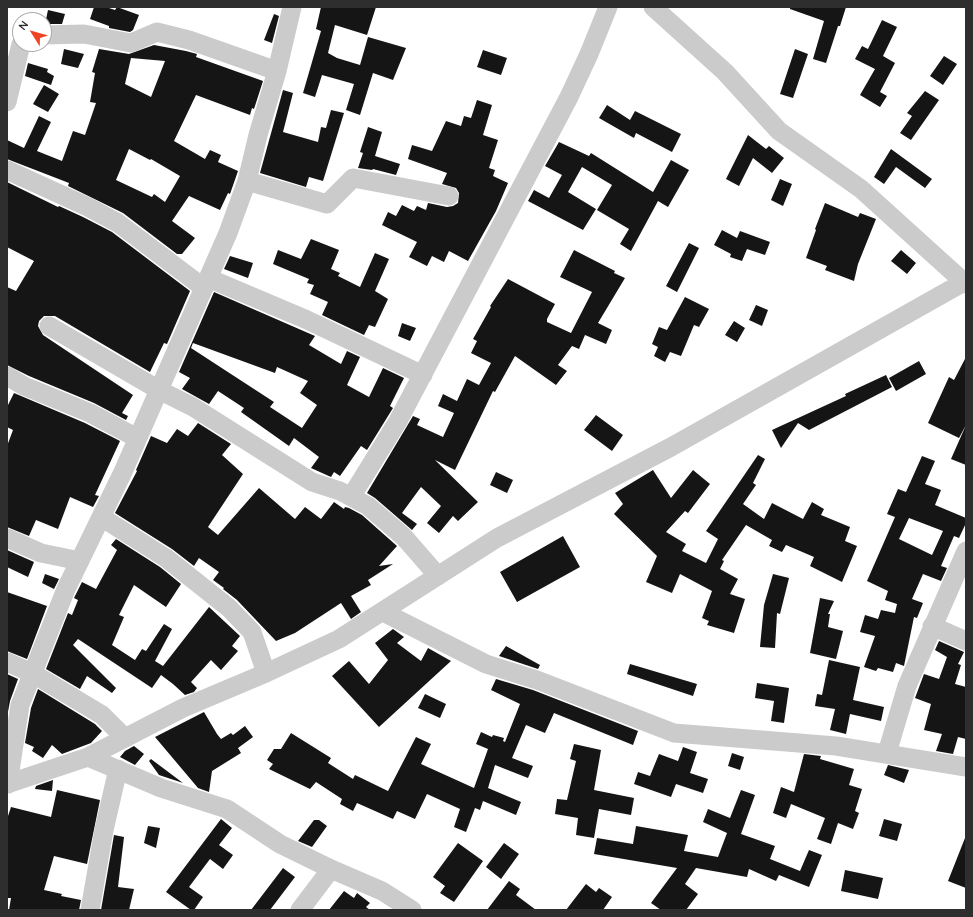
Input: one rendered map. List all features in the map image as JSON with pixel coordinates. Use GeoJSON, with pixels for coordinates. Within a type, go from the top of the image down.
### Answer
{"type":"FeatureCollection","features":[{"type":"Feature","properties":{"kind":"street"},"geometry":{"type":"LineString","coordinates":[[292,7],[277,71],[258,135],[247,180],[228,233],[138,438],[66,589],[32,672],[20,705],[10,752],[7,784],[88,757],[183,708],[266,673],[339,639],[497,538],[671,447],[965,283],[861,189],[779,131],[725,72],[653,7]]}},
{"type":"Feature","properties":{"kind":"street"},"geometry":{"type":"LineString","coordinates":[[351,497],[398,421],[569,97],[589,54],[608,7]]}},
{"type":"Feature","properties":{"kind":"street"},"geometry":{"type":"LineString","coordinates":[[52,35],[84,34],[131,43],[157,32],[189,40],[277,71]]}},
{"type":"Feature","properties":{"kind":"street"},"geometry":{"type":"LineString","coordinates":[[7,102],[19,52]]}},
{"type":"Feature","properties":{"kind":"street"},"geometry":{"type":"LineString","coordinates":[[7,170],[88,207],[118,223],[206,283],[305,320],[423,375]]}},
{"type":"Feature","properties":{"kind":"street"},"geometry":{"type":"LineString","coordinates":[[247,180],[327,204],[353,178],[449,196]]}},
{"type":"Feature","properties":{"kind":"street"},"geometry":{"type":"LineString","coordinates":[[49,326],[159,390],[193,407],[312,482],[340,491],[368,506],[404,537],[438,576]]}},
{"type":"Feature","properties":{"kind":"street"},"geometry":{"type":"LineString","coordinates":[[7,376],[24,386],[90,413],[138,438]]}},
{"type":"Feature","properties":{"kind":"street"},"geometry":{"type":"LineString","coordinates":[[101,517],[166,558],[229,608],[252,632],[266,673]]}},
{"type":"Feature","properties":{"kind":"street"},"geometry":{"type":"LineString","coordinates":[[7,538],[40,554],[80,561]]}},
{"type":"Feature","properties":{"kind":"street"},"geometry":{"type":"LineString","coordinates":[[887,753],[907,686],[966,551]]}},
{"type":"Feature","properties":{"kind":"street"},"geometry":{"type":"LineString","coordinates":[[382,612],[486,664],[537,680],[674,733],[836,746],[887,753],[966,768]]}},
{"type":"Feature","properties":{"kind":"street"},"geometry":{"type":"LineString","coordinates":[[932,626],[966,641]]}},
{"type":"Feature","properties":{"kind":"street"},"geometry":{"type":"LineString","coordinates":[[7,662],[32,672],[102,715],[126,738]]}},
{"type":"Feature","properties":{"kind":"street"},"geometry":{"type":"LineString","coordinates":[[88,757],[161,788],[227,809],[280,844],[331,869],[382,891],[412,910]]}},
{"type":"Feature","properties":{"kind":"street"},"geometry":{"type":"LineString","coordinates":[[90,910],[104,830],[118,769]]}},
{"type":"Feature","properties":{"kind":"street"},"geometry":{"type":"LineString","coordinates":[[300,910],[331,869]]}},
{"type":"Feature","properties":{"kind":"building"},"geometry":{"type":"Polygon","coordinates":[[[94,7],[106,7],[115,10],[117,7],[139,15],[133,30],[130,32],[109,28],[109,26],[90,19],[94,7]]]}},
{"type":"Feature","properties":{"kind":"building"},"geometry":{"type":"Polygon","coordinates":[[[321,7],[376,7],[367,35],[335,25],[328,53],[337,58],[360,65],[368,37],[406,48],[393,80],[373,73],[360,115],[346,110],[354,84],[322,75],[315,97],[303,93],[321,31],[316,29],[321,7]]]}},
{"type":"Feature","properties":{"kind":"building"},"geometry":{"type":"Polygon","coordinates":[[[790,7],[846,7],[826,63],[813,59],[824,21],[790,9],[790,7]]]}},
{"type":"Feature","properties":{"kind":"building"},"geometry":{"type":"Polygon","coordinates":[[[48,10],[65,14],[62,24],[52,24],[52,12],[48,12],[48,10]]]}},
{"type":"Feature","properties":{"kind":"building"},"geometry":{"type":"Polygon","coordinates":[[[274,14],[279,16],[272,43],[264,40],[274,14]]]}},
{"type":"Feature","properties":{"kind":"building"},"geometry":{"type":"Polygon","coordinates":[[[882,20],[897,27],[883,56],[895,63],[880,92],[887,96],[880,107],[860,95],[875,69],[855,59],[862,46],[868,49],[882,20]]]}},
{"type":"Feature","properties":{"kind":"building"},"geometry":{"type":"Polygon","coordinates":[[[154,45],[186,51],[197,54],[196,57],[263,81],[254,109],[252,108],[250,115],[196,95],[174,141],[205,159],[210,150],[221,155],[218,162],[238,171],[230,194],[228,193],[220,210],[189,196],[172,221],[195,238],[182,254],[177,254],[123,213],[68,186],[69,183],[7,159],[7,140],[24,148],[39,116],[51,122],[37,151],[62,161],[73,131],[85,135],[96,103],[90,102],[95,73],[92,72],[99,49],[129,54],[154,45]],[[131,58],[125,84],[151,97],[165,61],[131,58]],[[129,149],[116,180],[152,197],[154,194],[165,202],[180,176],[151,159],[150,160],[129,149]]]}},
{"type":"Feature","properties":{"kind":"building"},"geometry":{"type":"Polygon","coordinates":[[[64,49],[84,54],[78,68],[61,64],[64,49]]]}},
{"type":"Feature","properties":{"kind":"building"},"geometry":{"type":"Polygon","coordinates":[[[795,49],[808,54],[793,98],[780,94],[795,49]]]}},
{"type":"Feature","properties":{"kind":"building"},"geometry":{"type":"Polygon","coordinates":[[[483,50],[507,58],[501,75],[477,67],[483,50]]]}},
{"type":"Feature","properties":{"kind":"building"},"geometry":{"type":"Polygon","coordinates":[[[944,56],[957,64],[943,85],[930,76],[944,56]]]}},
{"type":"Feature","properties":{"kind":"building"},"geometry":{"type":"Polygon","coordinates":[[[28,63],[48,69],[47,72],[54,76],[51,85],[25,76],[28,63]]]}},
{"type":"Feature","properties":{"kind":"building"},"geometry":{"type":"Polygon","coordinates":[[[44,85],[59,94],[48,112],[33,104],[44,85]]]}},
{"type":"Feature","properties":{"kind":"building"},"geometry":{"type":"Polygon","coordinates":[[[283,90],[293,93],[283,132],[318,142],[321,127],[326,128],[331,110],[344,113],[323,181],[309,177],[306,187],[260,173],[283,90]]]}},
{"type":"Feature","properties":{"kind":"building"},"geometry":{"type":"Polygon","coordinates":[[[925,91],[939,100],[911,140],[900,133],[912,116],[907,113],[925,91]]]}},
{"type":"Feature","properties":{"kind":"building"},"geometry":{"type":"Polygon","coordinates":[[[477,100],[492,105],[483,135],[498,140],[489,168],[495,170],[493,176],[508,183],[496,211],[468,261],[449,251],[444,262],[432,256],[427,266],[409,257],[417,242],[382,225],[388,212],[396,216],[402,205],[414,211],[417,206],[426,210],[428,203],[447,207],[458,203],[459,193],[456,188],[442,184],[447,173],[408,159],[412,145],[432,151],[446,121],[461,126],[464,116],[471,118],[477,100]]]}},
{"type":"Feature","properties":{"kind":"building"},"geometry":{"type":"Polygon","coordinates":[[[607,105],[630,120],[635,111],[681,134],[672,152],[636,133],[634,138],[599,118],[607,105]]]}},
{"type":"Feature","properties":{"kind":"building"},"geometry":{"type":"Polygon","coordinates":[[[368,127],[382,132],[375,156],[400,164],[396,175],[373,169],[358,168],[363,153],[360,152],[368,127]]]}},
{"type":"Feature","properties":{"kind":"building"},"geometry":{"type":"Polygon","coordinates":[[[748,135],[766,149],[769,146],[784,158],[772,173],[753,158],[739,186],[726,179],[748,135]]]}},
{"type":"Feature","properties":{"kind":"building"},"geometry":{"type":"Polygon","coordinates":[[[559,142],[589,156],[591,153],[653,192],[671,160],[689,170],[668,207],[658,201],[631,251],[620,244],[629,229],[597,210],[612,185],[582,167],[568,192],[596,209],[583,230],[528,201],[534,190],[549,198],[562,175],[545,166],[559,142]]]}},
{"type":"Feature","properties":{"kind":"building"},"geometry":{"type":"Polygon","coordinates":[[[891,149],[932,179],[925,188],[896,167],[884,184],[874,177],[891,149]]]}},
{"type":"Feature","properties":{"kind":"building"},"geometry":{"type":"Polygon","coordinates":[[[780,179],[792,184],[783,206],[771,200],[780,179]]]}},
{"type":"Feature","properties":{"kind":"building"},"geometry":{"type":"Polygon","coordinates":[[[7,182],[112,232],[190,291],[167,344],[164,343],[150,372],[55,316],[44,316],[39,321],[38,326],[43,335],[133,395],[122,413],[128,416],[126,420],[94,403],[29,376],[7,365],[7,287],[16,291],[34,261],[7,247],[7,182]]]}},
{"type":"Feature","properties":{"kind":"building"},"geometry":{"type":"Polygon","coordinates":[[[825,203],[858,217],[860,213],[876,219],[858,264],[854,281],[825,270],[827,266],[806,258],[825,203]]]}},
{"type":"Feature","properties":{"kind":"building"},"geometry":{"type":"Polygon","coordinates":[[[722,230],[737,238],[740,231],[770,242],[765,255],[747,249],[742,261],[730,257],[731,254],[714,245],[722,230]]]}},
{"type":"Feature","properties":{"kind":"building"},"geometry":{"type":"Polygon","coordinates":[[[311,239],[339,250],[331,269],[340,273],[338,276],[360,287],[375,253],[389,259],[375,291],[388,299],[375,327],[369,325],[364,335],[322,315],[328,302],[310,294],[314,285],[307,283],[309,279],[273,264],[278,250],[301,259],[311,239]]]}},
{"type":"Feature","properties":{"kind":"building"},"geometry":{"type":"Polygon","coordinates":[[[689,243],[699,248],[677,292],[666,286],[689,243]]]}},
{"type":"Feature","properties":{"kind":"building"},"geometry":{"type":"Polygon","coordinates":[[[574,250],[615,271],[614,273],[625,278],[598,323],[612,330],[606,344],[585,335],[579,349],[572,346],[558,365],[567,371],[556,385],[515,356],[495,392],[493,391],[455,470],[435,460],[478,502],[458,521],[453,516],[439,533],[427,523],[441,506],[421,487],[402,513],[417,524],[412,530],[375,498],[367,493],[413,416],[420,419],[417,425],[443,437],[454,413],[438,406],[443,394],[457,401],[467,379],[479,385],[491,363],[471,353],[477,341],[473,339],[491,307],[490,306],[508,279],[555,304],[547,319],[547,322],[571,333],[592,292],[560,277],[574,250]]]}},
{"type":"Feature","properties":{"kind":"building"},"geometry":{"type":"Polygon","coordinates":[[[901,250],[916,263],[907,274],[891,261],[901,250]]]}},
{"type":"Feature","properties":{"kind":"building"},"geometry":{"type":"Polygon","coordinates":[[[230,256],[253,263],[248,278],[224,269],[230,256]]]}},
{"type":"Feature","properties":{"kind":"building"},"geometry":{"type":"Polygon","coordinates":[[[214,292],[315,336],[309,345],[341,364],[347,351],[360,357],[347,385],[369,397],[383,368],[404,378],[390,406],[393,408],[367,450],[361,446],[340,476],[334,472],[331,477],[311,468],[319,457],[294,438],[289,446],[241,412],[244,408],[218,391],[209,404],[182,389],[190,378],[179,372],[214,292]],[[193,343],[191,348],[274,402],[270,407],[302,428],[317,405],[300,393],[308,381],[277,367],[275,373],[193,343]]]}},
{"type":"Feature","properties":{"kind":"building"},"geometry":{"type":"Polygon","coordinates":[[[685,297],[709,309],[699,327],[694,325],[681,356],[670,352],[665,362],[654,356],[658,347],[652,344],[659,327],[667,330],[685,297]]]}},
{"type":"Feature","properties":{"kind":"building"},"geometry":{"type":"Polygon","coordinates":[[[756,305],[768,310],[762,326],[749,320],[756,305]]]}},
{"type":"Feature","properties":{"kind":"building"},"geometry":{"type":"Polygon","coordinates":[[[734,321],[745,328],[737,342],[725,335],[734,321]]]}},
{"type":"Feature","properties":{"kind":"building"},"geometry":{"type":"Polygon","coordinates":[[[402,323],[416,328],[410,341],[398,336],[402,323]]]}},
{"type":"Feature","properties":{"kind":"building"},"geometry":{"type":"Polygon","coordinates":[[[966,357],[966,425],[959,438],[928,423],[949,377],[954,380],[966,357]]]}},
{"type":"Feature","properties":{"kind":"building"},"geometry":{"type":"Polygon","coordinates":[[[919,361],[926,374],[896,391],[889,378],[919,361]]]}},
{"type":"Feature","properties":{"kind":"building"},"geometry":{"type":"Polygon","coordinates":[[[886,375],[892,387],[809,430],[798,423],[781,448],[772,430],[846,396],[845,394],[886,375]]]}},
{"type":"Feature","properties":{"kind":"building"},"geometry":{"type":"Polygon","coordinates":[[[14,393],[85,423],[120,441],[95,495],[99,496],[93,507],[70,497],[58,529],[36,520],[29,536],[7,527],[7,446],[13,430],[7,427],[7,407],[14,393]]]}},
{"type":"Feature","properties":{"kind":"building"},"geometry":{"type":"Polygon","coordinates":[[[596,415],[623,435],[612,451],[584,430],[596,415]]]}},
{"type":"Feature","properties":{"kind":"building"},"geometry":{"type":"Polygon","coordinates":[[[198,423],[231,444],[222,455],[243,474],[208,527],[218,535],[259,488],[295,519],[305,507],[321,519],[334,502],[344,509],[345,507],[349,508],[362,515],[397,546],[379,566],[393,564],[368,580],[371,585],[351,596],[361,612],[351,619],[341,603],[295,633],[276,641],[237,600],[213,580],[219,572],[199,558],[194,566],[172,549],[115,513],[137,471],[136,470],[151,436],[167,443],[177,429],[188,436],[198,423]]]}},
{"type":"Feature","properties":{"kind":"building"},"geometry":{"type":"Polygon","coordinates":[[[966,425],[966,465],[951,459],[966,425]]]}},
{"type":"Feature","properties":{"kind":"building"},"geometry":{"type":"Polygon","coordinates":[[[758,455],[765,459],[753,483],[756,485],[743,504],[764,519],[772,503],[803,519],[812,502],[824,509],[821,515],[850,527],[845,541],[857,546],[842,582],[810,566],[814,557],[786,545],[782,552],[769,546],[772,540],[746,525],[722,560],[724,561],[720,569],[738,579],[730,594],[745,599],[734,633],[707,625],[709,621],[702,618],[712,591],[680,574],[672,593],[646,582],[657,556],[614,514],[623,504],[615,493],[653,470],[671,498],[693,470],[710,484],[688,513],[685,511],[666,532],[686,544],[682,551],[706,563],[718,539],[706,531],[758,455]]]}},
{"type":"Feature","properties":{"kind":"building"},"geometry":{"type":"Polygon","coordinates":[[[922,456],[935,461],[925,484],[941,490],[935,505],[966,518],[966,523],[959,538],[954,536],[941,566],[947,568],[941,581],[923,574],[912,599],[923,603],[917,618],[914,617],[904,666],[896,663],[893,672],[878,668],[876,671],[864,667],[875,636],[860,632],[865,615],[878,619],[881,610],[895,613],[897,604],[885,600],[888,591],[867,581],[895,517],[887,514],[898,489],[906,492],[922,456]],[[909,518],[899,539],[932,555],[943,531],[909,518]]]}},
{"type":"Feature","properties":{"kind":"building"},"geometry":{"type":"Polygon","coordinates":[[[496,472],[513,480],[507,493],[490,485],[496,472]]]}},
{"type":"Feature","properties":{"kind":"building"},"geometry":{"type":"Polygon","coordinates":[[[563,536],[580,567],[517,602],[500,572],[563,536]]]}},
{"type":"Feature","properties":{"kind":"building"},"geometry":{"type":"Polygon","coordinates":[[[116,539],[160,567],[181,584],[166,607],[134,585],[119,615],[124,617],[112,645],[135,660],[142,649],[146,651],[164,624],[172,629],[155,661],[163,666],[209,607],[240,636],[232,646],[238,651],[221,670],[211,660],[191,682],[197,688],[194,692],[185,695],[161,675],[152,688],[78,639],[73,645],[116,688],[112,693],[87,676],[80,689],[46,669],[68,613],[72,615],[78,600],[74,598],[82,582],[96,589],[117,550],[111,545],[116,539]]]}},
{"type":"Feature","properties":{"kind":"building"},"geometry":{"type":"Polygon","coordinates":[[[7,550],[34,562],[28,577],[7,567],[7,550]]]}},
{"type":"Feature","properties":{"kind":"building"},"geometry":{"type":"Polygon","coordinates":[[[45,574],[59,579],[54,589],[42,583],[45,574]]]}},
{"type":"Feature","properties":{"kind":"building"},"geometry":{"type":"Polygon","coordinates":[[[773,574],[789,578],[780,614],[777,613],[775,648],[760,647],[764,605],[773,574]]]}},
{"type":"Feature","properties":{"kind":"building"},"geometry":{"type":"Polygon","coordinates":[[[7,592],[47,606],[27,659],[7,651],[7,592]]]}},
{"type":"Feature","properties":{"kind":"building"},"geometry":{"type":"Polygon","coordinates":[[[820,598],[834,601],[828,614],[830,614],[828,627],[843,631],[836,659],[810,653],[820,598]]]}},
{"type":"Feature","properties":{"kind":"building"},"geometry":{"type":"Polygon","coordinates":[[[393,629],[404,637],[397,643],[421,661],[428,648],[451,661],[379,727],[332,676],[349,661],[369,684],[388,660],[375,643],[393,629]]]}},
{"type":"Feature","properties":{"kind":"building"},"geometry":{"type":"Polygon","coordinates":[[[939,641],[964,652],[958,664],[961,665],[955,684],[966,687],[966,739],[958,737],[953,754],[936,751],[942,734],[924,730],[931,704],[915,698],[924,674],[939,679],[947,657],[935,650],[939,641]]]}},
{"type":"Feature","properties":{"kind":"building"},"geometry":{"type":"Polygon","coordinates":[[[506,646],[540,665],[538,669],[499,656],[506,646]]]}},
{"type":"Feature","properties":{"kind":"building"},"geometry":{"type":"Polygon","coordinates":[[[829,660],[860,667],[853,700],[884,707],[881,721],[850,714],[846,734],[830,730],[835,709],[815,706],[817,694],[822,695],[829,660]]]}},
{"type":"Feature","properties":{"kind":"building"},"geometry":{"type":"Polygon","coordinates":[[[630,664],[697,684],[693,696],[627,674],[630,664]]]}},
{"type":"Feature","properties":{"kind":"building"},"geometry":{"type":"Polygon","coordinates":[[[7,674],[18,679],[10,701],[7,717],[7,674]]]}},
{"type":"Feature","properties":{"kind":"building"},"geometry":{"type":"Polygon","coordinates":[[[496,679],[533,690],[638,731],[633,745],[554,713],[545,733],[526,725],[512,758],[533,766],[528,778],[495,765],[488,788],[521,802],[516,815],[483,801],[480,810],[475,808],[466,832],[454,827],[460,809],[427,794],[415,819],[397,811],[393,819],[357,803],[353,811],[340,804],[342,799],[316,782],[310,789],[269,769],[273,764],[267,760],[274,749],[281,749],[291,733],[331,758],[328,763],[353,779],[355,775],[388,791],[416,737],[431,744],[421,764],[474,788],[488,749],[476,744],[481,732],[492,737],[493,735],[504,738],[503,741],[505,742],[520,704],[491,690],[496,679]]]}},
{"type":"Feature","properties":{"kind":"building"},"geometry":{"type":"Polygon","coordinates":[[[757,683],[789,688],[784,723],[771,721],[774,701],[755,698],[757,683]]]}},
{"type":"Feature","properties":{"kind":"building"},"geometry":{"type":"Polygon","coordinates":[[[38,689],[95,724],[102,731],[91,743],[62,754],[52,745],[43,758],[32,751],[34,747],[25,743],[31,708],[38,689]]]}},
{"type":"Feature","properties":{"kind":"building"},"geometry":{"type":"Polygon","coordinates":[[[425,694],[446,704],[440,718],[418,708],[425,694]]]}},
{"type":"Feature","properties":{"kind":"building"},"geometry":{"type":"Polygon","coordinates":[[[204,712],[221,739],[231,733],[233,735],[245,726],[253,737],[238,748],[241,753],[212,771],[209,792],[198,788],[155,737],[204,712]]]}},
{"type":"Feature","properties":{"kind":"building"},"geometry":{"type":"Polygon","coordinates":[[[574,744],[601,750],[594,790],[634,798],[631,815],[599,809],[594,838],[576,835],[578,818],[555,814],[557,799],[567,800],[576,761],[570,759],[574,744]]]}},
{"type":"Feature","properties":{"kind":"building"},"geometry":{"type":"Polygon","coordinates":[[[134,746],[144,754],[135,765],[120,757],[125,751],[134,746]]]}},
{"type":"Feature","properties":{"kind":"building"},"geometry":{"type":"Polygon","coordinates":[[[683,747],[697,752],[690,773],[708,779],[703,793],[676,784],[671,797],[634,784],[638,772],[650,776],[659,754],[678,761],[683,747]]]}},
{"type":"Feature","properties":{"kind":"building"},"geometry":{"type":"Polygon","coordinates":[[[732,753],[744,757],[740,770],[728,766],[732,753]]]}},
{"type":"Feature","properties":{"kind":"building"},"geometry":{"type":"Polygon","coordinates":[[[804,754],[821,756],[820,759],[854,769],[849,785],[862,789],[855,811],[859,813],[853,829],[838,823],[831,844],[817,839],[825,818],[791,804],[786,818],[773,813],[781,787],[794,792],[804,754]]]}},
{"type":"Feature","properties":{"kind":"building"},"geometry":{"type":"Polygon","coordinates":[[[151,759],[183,783],[159,775],[149,761],[151,759]]]}},
{"type":"Feature","properties":{"kind":"building"},"geometry":{"type":"Polygon","coordinates":[[[888,765],[909,770],[904,783],[884,775],[888,765]]]}},
{"type":"Feature","properties":{"kind":"building"},"geometry":{"type":"Polygon","coordinates":[[[53,780],[52,791],[35,789],[36,786],[53,780]]]}},
{"type":"Feature","properties":{"kind":"building"},"geometry":{"type":"Polygon","coordinates":[[[57,790],[100,800],[87,864],[54,856],[44,890],[62,894],[61,896],[81,900],[79,910],[9,910],[11,898],[7,898],[7,819],[11,807],[51,817],[57,790]]]}},
{"type":"Feature","properties":{"kind":"building"},"geometry":{"type":"Polygon","coordinates":[[[741,790],[755,795],[741,834],[775,846],[770,859],[800,871],[809,850],[822,855],[809,887],[779,875],[776,881],[749,869],[747,877],[696,868],[685,884],[698,894],[686,910],[661,910],[651,903],[677,868],[594,854],[597,838],[633,844],[636,826],[688,835],[684,851],[718,857],[727,833],[703,822],[708,809],[730,818],[741,790]]]}},
{"type":"Feature","properties":{"kind":"building"},"geometry":{"type":"Polygon","coordinates":[[[221,819],[232,828],[219,845],[233,855],[223,869],[210,859],[189,887],[203,897],[194,910],[191,910],[166,892],[221,819]]]}},
{"type":"Feature","properties":{"kind":"building"},"geometry":{"type":"Polygon","coordinates":[[[884,819],[902,824],[897,841],[879,836],[884,819]]]}},
{"type":"Feature","properties":{"kind":"building"},"geometry":{"type":"Polygon","coordinates":[[[314,820],[319,820],[327,826],[312,847],[298,841],[314,820]]]}},
{"type":"Feature","properties":{"kind":"building"},"geometry":{"type":"Polygon","coordinates":[[[148,826],[160,828],[156,848],[144,843],[148,826]]]}},
{"type":"Feature","properties":{"kind":"building"},"geometry":{"type":"Polygon","coordinates":[[[114,835],[124,837],[118,887],[134,889],[129,910],[101,910],[114,835]]]}},
{"type":"Feature","properties":{"kind":"building"},"geometry":{"type":"Polygon","coordinates":[[[966,838],[966,888],[948,881],[966,838]]]}},
{"type":"Feature","properties":{"kind":"building"},"geometry":{"type":"Polygon","coordinates":[[[458,843],[483,861],[454,902],[440,893],[445,886],[433,877],[458,843]]]}},
{"type":"Feature","properties":{"kind":"building"},"geometry":{"type":"Polygon","coordinates":[[[504,843],[519,854],[501,879],[486,867],[504,843]]]}},
{"type":"Feature","properties":{"kind":"building"},"geometry":{"type":"Polygon","coordinates":[[[283,868],[295,877],[270,910],[251,910],[283,868]]]}},
{"type":"Feature","properties":{"kind":"building"},"geometry":{"type":"Polygon","coordinates":[[[845,870],[883,878],[878,899],[841,891],[845,870]]]}},
{"type":"Feature","properties":{"kind":"building"},"geometry":{"type":"Polygon","coordinates":[[[509,881],[520,889],[516,895],[536,910],[487,910],[509,881]]]}},
{"type":"Feature","properties":{"kind":"building"},"geometry":{"type":"Polygon","coordinates":[[[586,884],[596,892],[599,888],[612,897],[603,910],[566,910],[586,884]]]}},
{"type":"Feature","properties":{"kind":"building"},"geometry":{"type":"Polygon","coordinates":[[[344,891],[354,898],[357,893],[370,903],[366,907],[370,910],[329,910],[344,891]]]}}]}
